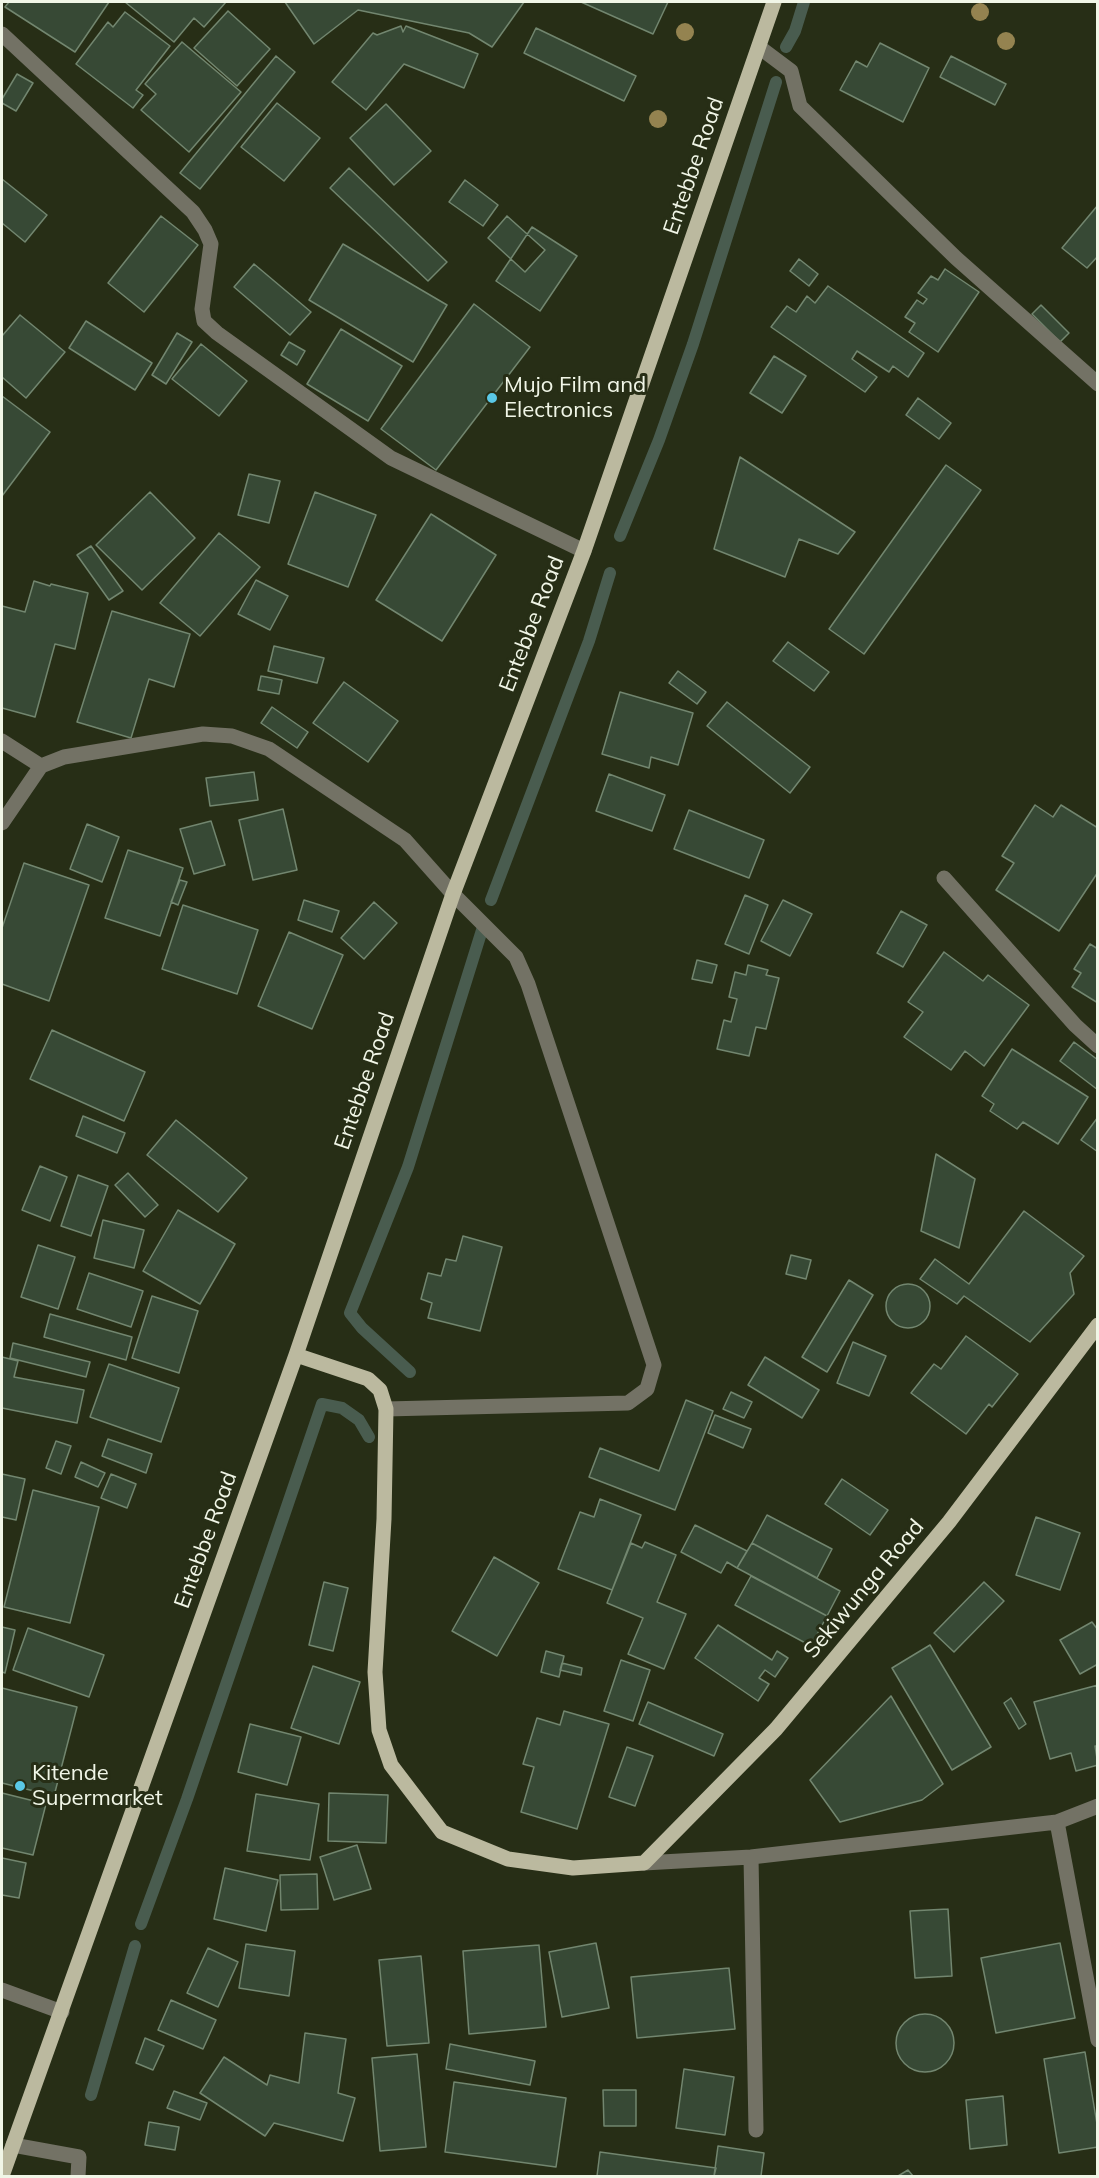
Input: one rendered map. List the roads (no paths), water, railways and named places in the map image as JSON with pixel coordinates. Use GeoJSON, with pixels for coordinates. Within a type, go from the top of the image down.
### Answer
{"type":"FeatureCollection","features":[{"type":"Feature","properties":{"kind":"main road","name":"Entebbe Road"},"geometry":{"type":"LineString","coordinates":[[2,2176],[296,1356],[453,894],[584,551],[774,2]]}},
{"type":"Feature","properties":{"kind":"main road","name":"Sekiwunga Road"},"geometry":{"type":"LineString","coordinates":[[644,1863],[776,1729],[949,1522],[1098,1326]]}},
{"type":"Feature","properties":{"kind":"main road"},"geometry":{"type":"LineString","coordinates":[[296,1356],[368,1379],[380,1390],[386,1409],[384,1519],[375,1672],[379,1730],[391,1765],[442,1832],[473,1846],[508,1859],[573,1868],[644,1863]]}},
{"type":"Feature","properties":{"kind":"street"},"geometry":{"type":"LineString","coordinates":[[2,34],[194,212],[211,244],[202,309],[204,321],[217,333],[391,458],[584,551]]}},
{"type":"Feature","properties":{"kind":"street"},"geometry":{"type":"LineString","coordinates":[[759,47],[791,71],[800,106],[956,258],[1098,384]]}},
{"type":"Feature","properties":{"kind":"street"},"geometry":{"type":"LineString","coordinates":[[2,823],[41,766],[64,757],[203,734],[232,736],[269,749],[405,840],[453,894],[516,957],[528,984],[654,1365],[647,1389],[628,1403],[386,1409]]}},
{"type":"Feature","properties":{"kind":"street"},"geometry":{"type":"LineString","coordinates":[[2,741],[41,766]]}},
{"type":"Feature","properties":{"kind":"street"},"geometry":{"type":"LineString","coordinates":[[944,878],[1074,1025],[1098,1046]]}},
{"type":"Feature","properties":{"kind":"street"},"geometry":{"type":"LineString","coordinates":[[644,1863],[751,1857],[1057,1822],[1098,1806]]}},
{"type":"Feature","properties":{"kind":"street"},"geometry":{"type":"LineString","coordinates":[[1057,1822],[1098,2040]]}},
{"type":"Feature","properties":{"kind":"street"},"geometry":{"type":"LineString","coordinates":[[751,1857],[756,2130]]}},
{"type":"Feature","properties":{"kind":"street"},"geometry":{"type":"LineString","coordinates":[[2,1990],[62,2012]]}},
{"type":"Feature","properties":{"kind":"street"},"geometry":{"type":"LineString","coordinates":[[13,2145],[79,2157],[78,2176]]}},
{"type":"Feature","properties":{"kind":"waterway"},"geometry":{"type":"LineString","coordinates":[[786,47],[795,31],[804,2]]}},
{"type":"Feature","properties":{"kind":"waterway"},"geometry":{"type":"LineString","coordinates":[[620,536],[659,440],[693,344],[776,82]]}},
{"type":"Feature","properties":{"kind":"waterway"},"geometry":{"type":"LineString","coordinates":[[491,900],[589,641],[610,573]]}},
{"type":"Feature","properties":{"kind":"waterway"},"geometry":{"type":"LineString","coordinates":[[410,1372],[362,1328],[350,1313],[408,1167],[482,930]]}},
{"type":"Feature","properties":{"kind":"waterway"},"geometry":{"type":"LineString","coordinates":[[141,1924],[187,1799],[322,1404],[342,1408],[359,1420],[369,1437]]}},
{"type":"Feature","properties":{"kind":"waterway"},"geometry":{"type":"LineString","coordinates":[[91,2095],[135,1946]]}},
{"type":"Feature","properties":{"kind":"place","name":"Mujo Film and Electronics"},"geometry":{"type":"Point","coordinates":[492,398]}},
{"type":"Feature","properties":{"kind":"place","name":"Kitende Supermarket"},"geometry":{"type":"Point","coordinates":[20,1786]}}]}
